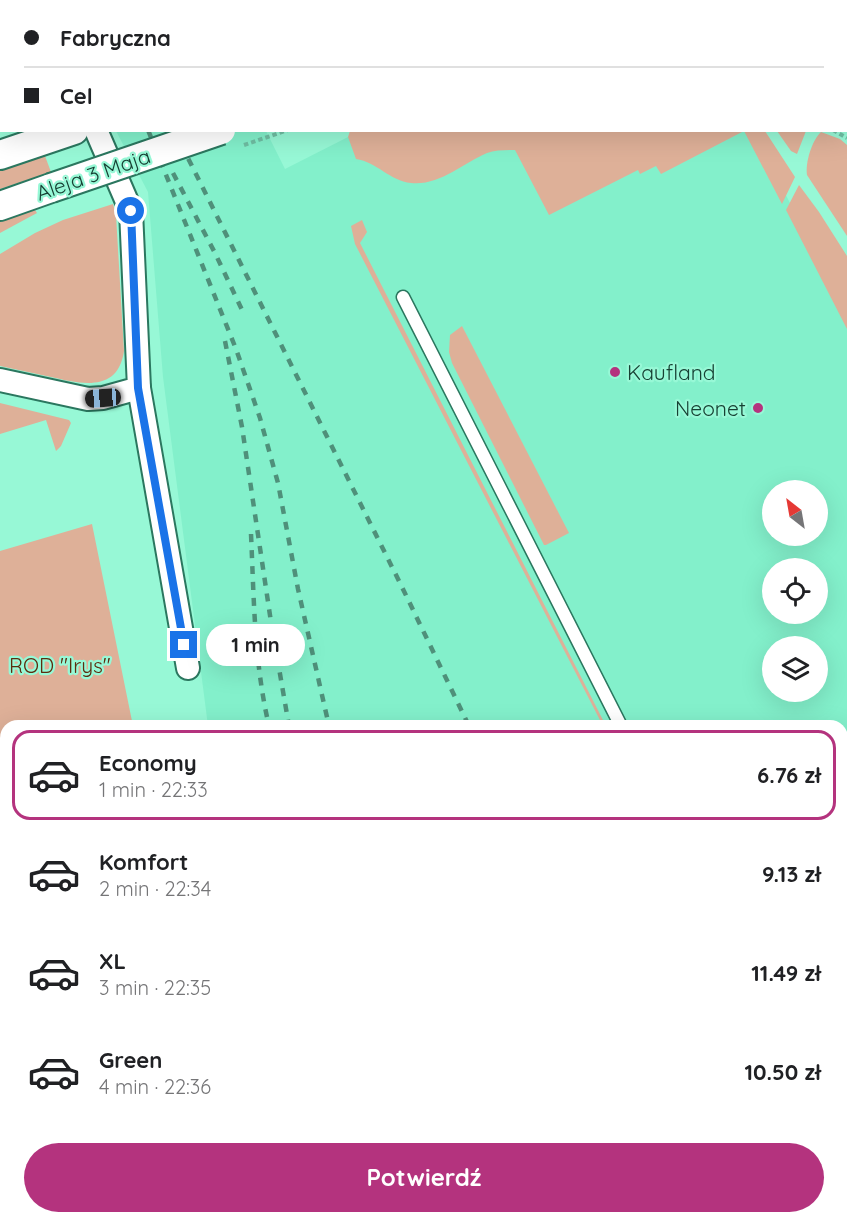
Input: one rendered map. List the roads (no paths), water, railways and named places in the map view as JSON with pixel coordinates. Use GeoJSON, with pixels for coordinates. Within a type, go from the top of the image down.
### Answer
{"type":"FeatureCollection","features":[{"type":"Feature","properties":{"kind":"street"},"geometry":{"type":"LineString","coordinates":[[0,155],[68,132]]}},
{"type":"Feature","properties":{"kind":"street"},"geometry":{"type":"LineString","coordinates":[[97,132],[131,211],[138,388],[188,668]]}},
{"type":"Feature","properties":{"kind":"street","name":"Aleja 3 Maja"},"geometry":{"type":"LineString","coordinates":[[0,206],[215,132]]}},
{"type":"Feature","properties":{"kind":"street"},"geometry":{"type":"LineString","coordinates":[[0,380],[88,399],[103,398],[138,388]]}},
{"type":"Feature","properties":{"kind":"lane"},"geometry":{"type":"LineString","coordinates":[[403,297],[618,720]]}},
{"type":"Feature","properties":{"kind":"railway"},"geometry":{"type":"LineString","coordinates":[[149,132],[236,349],[260,418],[278,483],[298,589],[328,720]]}},
{"type":"Feature","properties":{"kind":"railway"},"geometry":{"type":"LineString","coordinates":[[175,132],[466,720]]}},
{"type":"Feature","properties":{"kind":"railway"},"geometry":{"type":"LineString","coordinates":[[173,173],[244,314]]}},
{"type":"Feature","properties":{"kind":"railway"},"geometry":{"type":"LineString","coordinates":[[225,341],[242,427],[288,720]]}},
{"type":"Feature","properties":{"kind":"railway"},"geometry":{"type":"LineString","coordinates":[[251,534],[260,678],[268,720]]}},
{"type":"Feature","properties":{"kind":"place","name":"Kaufland"},"geometry":{"type":"Point","coordinates":[615,372]}},
{"type":"Feature","properties":{"kind":"place","name":"Neonet"},"geometry":{"type":"Point","coordinates":[758,408]}},
{"type":"Feature","properties":{"kind":"park label","name":"ROD \"Irys\""},"geometry":{"type":"Point","coordinates":[60,665]}}]}
